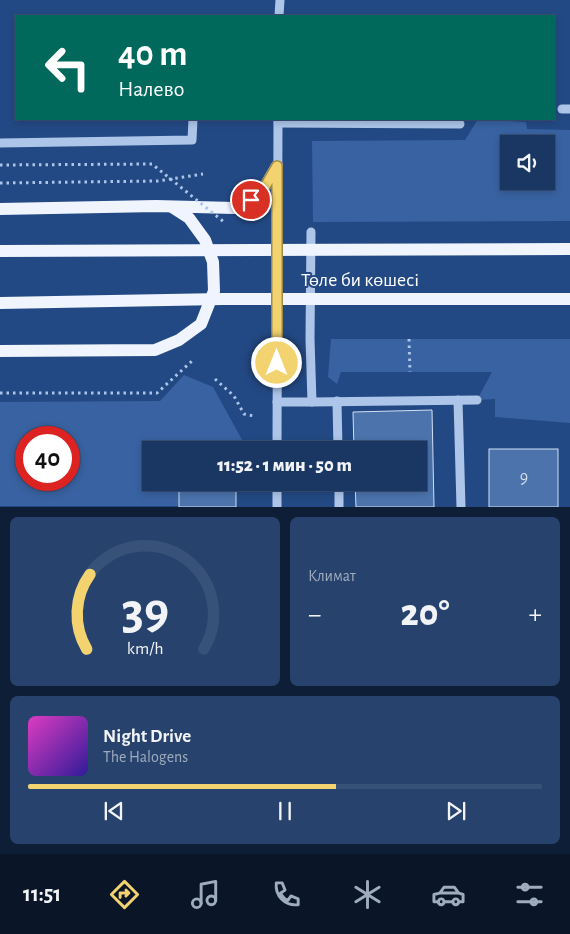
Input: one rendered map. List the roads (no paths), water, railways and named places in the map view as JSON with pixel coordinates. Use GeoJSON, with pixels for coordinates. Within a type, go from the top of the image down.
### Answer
{"type":"FeatureCollection","features":[{"type":"Feature","properties":{"kind":"main road"},"geometry":{"type":"LineString","coordinates":[[0,209],[234,208],[251,200],[266,185],[277,166]]}},
{"type":"Feature","properties":{"kind":"main road"},"geometry":{"type":"LineString","coordinates":[[0,351],[155,350],[179,340],[200,324],[214,290],[213,262],[200,232],[189,218],[172,207]]}},
{"type":"Feature","properties":{"kind":"main road","name":"Төле би көшесі"},"geometry":{"type":"LineString","coordinates":[[0,251],[570,249]]}},
{"type":"Feature","properties":{"kind":"main road","name":"Төле би көшесі"},"geometry":{"type":"LineString","coordinates":[[0,303],[570,299]]}},
{"type":"Feature","properties":{"kind":"street"},"geometry":{"type":"LineString","coordinates":[[279,15],[280,0]]}},
{"type":"Feature","properties":{"kind":"street"},"geometry":{"type":"LineString","coordinates":[[0,143],[192,140],[192,120]]}},
{"type":"Feature","properties":{"kind":"street"},"geometry":{"type":"LineString","coordinates":[[278,441],[278,121],[460,124]]}},
{"type":"Feature","properties":{"kind":"street"},"geometry":{"type":"LineString","coordinates":[[311,232],[310,339],[312,402]]}},
{"type":"Feature","properties":{"kind":"street"},"geometry":{"type":"LineString","coordinates":[[458,400],[461,506]]}},
{"type":"Feature","properties":{"kind":"street"},"geometry":{"type":"LineString","coordinates":[[277,402],[477,400]]}},
{"type":"Feature","properties":{"kind":"street"},"geometry":{"type":"LineString","coordinates":[[337,402],[338,441]]}},
{"type":"Feature","properties":{"kind":"street"},"geometry":{"type":"LineString","coordinates":[[277,491],[277,506]]}},
{"type":"Feature","properties":{"kind":"street"},"geometry":{"type":"LineString","coordinates":[[339,491],[339,506]]}}]}
